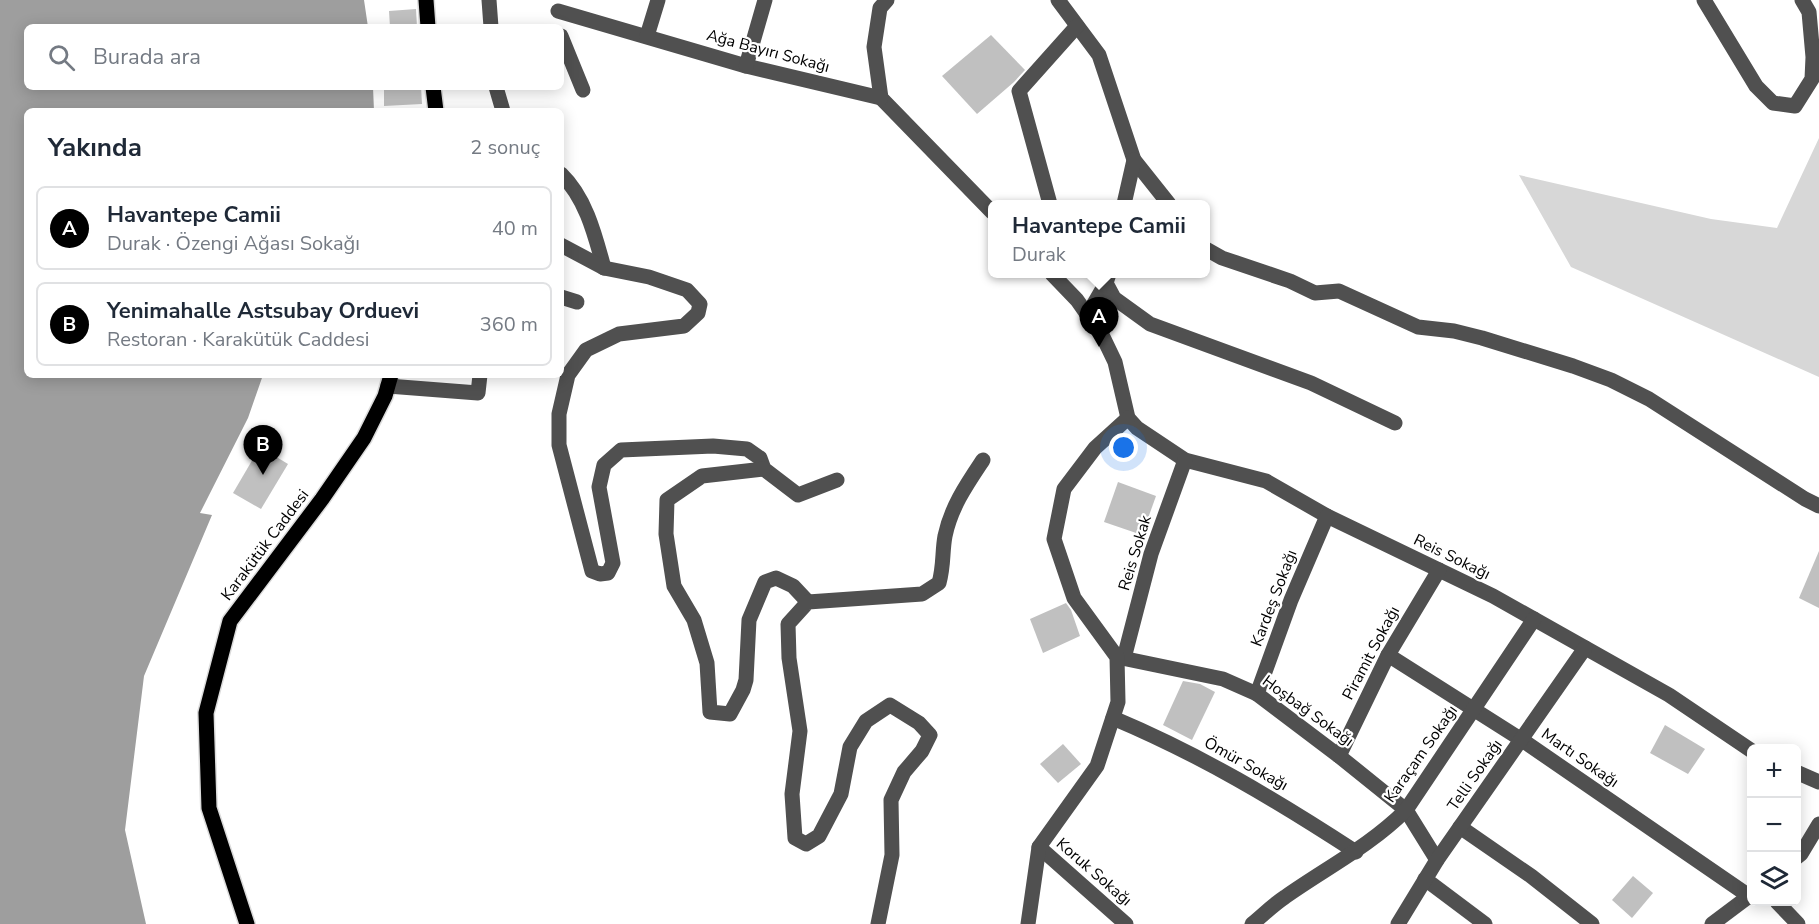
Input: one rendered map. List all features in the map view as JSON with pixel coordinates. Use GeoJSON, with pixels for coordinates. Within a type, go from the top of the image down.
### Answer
{"type":"FeatureCollection","features":[{"type":"Feature","properties":{"kind":"main road"},"geometry":{"type":"LineString","coordinates":[[426,0],[428,24]]}},
{"type":"Feature","properties":{"kind":"main road"},"geometry":{"type":"LineString","coordinates":[[433,90],[435,108]]}},
{"type":"Feature","properties":{"kind":"main road","name":"Karakütük Caddesi"},"geometry":{"type":"LineString","coordinates":[[247,924],[209,808],[206,713],[230,621],[322,499],[364,438],[385,396],[389,380]]}},
{"type":"Feature","properties":{"kind":"street"},"geometry":{"type":"LineString","coordinates":[[489,0],[491,24]]}},
{"type":"Feature","properties":{"kind":"street"},"geometry":{"type":"LineString","coordinates":[[647,36],[658,0]]}},
{"type":"Feature","properties":{"kind":"street"},"geometry":{"type":"LineString","coordinates":[[746,66],[765,0]]}},
{"type":"Feature","properties":{"kind":"street"},"geometry":{"type":"LineString","coordinates":[[887,0],[880,8],[874,47],[881,98],[988,207]]}},
{"type":"Feature","properties":{"kind":"street"},"geometry":{"type":"LineString","coordinates":[[1058,0],[1099,55],[1134,160],[1166,200]]}},
{"type":"Feature","properties":{"kind":"street"},"geometry":{"type":"LineString","coordinates":[[1704,0],[1756,86],[1773,103],[1795,106],[1812,79],[1813,57],[1809,12],[1802,0]]}},
{"type":"Feature","properties":{"kind":"street"},"geometry":{"type":"LineString","coordinates":[[558,5],[559,24]]}},
{"type":"Feature","properties":{"kind":"street","name":"Ağa Bayırı Sokağı"},"geometry":{"type":"LineString","coordinates":[[558,5],[647,36],[746,66],[881,98]]}},
{"type":"Feature","properties":{"kind":"street"},"geometry":{"type":"LineString","coordinates":[[1049,200],[1019,91],[1077,26]]}},
{"type":"Feature","properties":{"kind":"street"},"geometry":{"type":"LineString","coordinates":[[564,43],[583,90]]}},
{"type":"Feature","properties":{"kind":"street"},"geometry":{"type":"LineString","coordinates":[[497,90],[502,108]]}},
{"type":"Feature","properties":{"kind":"street"},"geometry":{"type":"LineString","coordinates":[[1125,200],[1134,160]]}},
{"type":"Feature","properties":{"kind":"street"},"geometry":{"type":"LineString","coordinates":[[564,177],[571,184],[592,225],[604,268]]}},
{"type":"Feature","properties":{"kind":"street"},"geometry":{"type":"LineString","coordinates":[[564,247],[604,268],[649,277],[687,291],[700,304],[698,313],[684,326],[619,334],[586,350],[568,375],[559,414],[559,445],[592,571],[600,574],[608,573],[613,563],[599,487],[604,465],[621,450],[713,446],[747,450],[760,458],[764,469],[798,495],[837,480]]}},
{"type":"Feature","properties":{"kind":"street"},"geometry":{"type":"LineString","coordinates":[[1210,251],[1222,258],[1290,281],[1315,293],[1339,291],[1418,327],[1454,331],[1482,338],[1611,380],[1649,399],[1819,506]]}},
{"type":"Feature","properties":{"kind":"street"},"geometry":{"type":"LineString","coordinates":[[1056,278],[1088,314],[1115,362],[1128,418],[1095,448],[1064,489],[1054,539],[1074,598],[1121,658]]}},
{"type":"Feature","properties":{"kind":"street"},"geometry":{"type":"LineString","coordinates":[[1088,314],[1105,278]]}},
{"type":"Feature","properties":{"kind":"street"},"geometry":{"type":"LineString","coordinates":[[1105,278],[1114,298],[1150,324],[1311,382],[1395,423]]}},
{"type":"Feature","properties":{"kind":"street"},"geometry":{"type":"LineString","coordinates":[[564,298],[577,302]]}},
{"type":"Feature","properties":{"kind":"street"},"geometry":{"type":"LineString","coordinates":[[389,380],[478,393],[480,378]]}},
{"type":"Feature","properties":{"kind":"street","name":"Reis Sokağı"},"geometry":{"type":"LineString","coordinates":[[1128,418],[1137,428],[1185,460],[1266,481],[1327,516],[1492,596],[1669,695],[1747,748]]}},
{"type":"Feature","properties":{"kind":"street"},"geometry":{"type":"LineString","coordinates":[[878,924],[892,855],[891,800],[904,772],[922,751],[930,735],[919,723],[890,705],[866,721],[850,747],[841,794],[819,836],[806,844],[795,838],[792,794],[800,731],[789,658],[788,624],[808,602],[922,594],[939,583],[944,565],[945,536],[955,503],[983,460]]}},
{"type":"Feature","properties":{"kind":"street","name":"Reis Sokak"},"geometry":{"type":"LineString","coordinates":[[1039,847],[1097,766],[1118,702],[1121,658],[1150,554],[1185,460]]}},
{"type":"Feature","properties":{"kind":"street"},"geometry":{"type":"LineString","coordinates":[[764,469],[702,476],[667,500],[666,534],[674,586],[694,620],[707,663],[710,712],[730,714],[743,690],[746,680],[749,620],[765,582],[776,578],[793,586],[808,602]]}},
{"type":"Feature","properties":{"kind":"street","name":"Kardeş Sokağı"},"geometry":{"type":"LineString","coordinates":[[1257,694],[1291,600],[1327,516]]}},
{"type":"Feature","properties":{"kind":"street","name":"Piramit Sokağı"},"geometry":{"type":"LineString","coordinates":[[1339,756],[1388,655],[1439,570]]}},
{"type":"Feature","properties":{"kind":"street","name":"Karaçam Sokağı"},"geometry":{"type":"LineString","coordinates":[[1252,924],[1284,898],[1387,830],[1406,810],[1534,619]]}},
{"type":"Feature","properties":{"kind":"street","name":"Telli Sokağı"},"geometry":{"type":"LineString","coordinates":[[1398,924],[1437,860],[1585,648]]}},
{"type":"Feature","properties":{"kind":"street","name":"Martı Sokağı"},"geometry":{"type":"LineString","coordinates":[[1388,655],[1474,708],[1747,893]]}},
{"type":"Feature","properties":{"kind":"street","name":"Hoşbağ Sokağı"},"geometry":{"type":"LineString","coordinates":[[1121,658],[1223,679],[1257,694],[1406,810],[1437,860]]}},
{"type":"Feature","properties":{"kind":"street","name":"Ömür Sokağı"},"geometry":{"type":"LineString","coordinates":[[1113,718],[1213,764],[1279,802],[1356,852]]}},
{"type":"Feature","properties":{"kind":"street"},"geometry":{"type":"LineString","coordinates":[[1801,774],[1819,782]]}},
{"type":"Feature","properties":{"kind":"street"},"geometry":{"type":"LineString","coordinates":[[1801,854],[1819,824]]}},
{"type":"Feature","properties":{"kind":"street"},"geometry":{"type":"LineString","coordinates":[[1460,827],[1531,876],[1592,924]]}},
{"type":"Feature","properties":{"kind":"street"},"geometry":{"type":"LineString","coordinates":[[1028,924],[1039,847]]}},
{"type":"Feature","properties":{"kind":"street","name":"Koruk Sokağı"},"geometry":{"type":"LineString","coordinates":[[1039,847],[1126,924]]}},
{"type":"Feature","properties":{"kind":"street"},"geometry":{"type":"LineString","coordinates":[[1425,879],[1485,924]]}},
{"type":"Feature","properties":{"kind":"street"},"geometry":{"type":"LineString","coordinates":[[1712,924],[1747,897]]}},
{"type":"Feature","properties":{"kind":"street"},"geometry":{"type":"LineString","coordinates":[[1781,906],[1798,924]]}},
{"type":"Feature","properties":{"kind":"shaded area"},"geometry":{"type":"Polygon","coordinates":[[[0,0],[364,0],[368,24],[24,24],[24,90],[373,90],[374,108],[24,108],[24,378],[262,378],[248,418],[200,513],[212,515],[144,676],[125,830],[146,924],[0,924],[0,0]]]}},
{"type":"Feature","properties":{"kind":"shaded area"},"geometry":{"type":"Polygon","coordinates":[[[1819,138],[1819,377],[1571,267],[1519,175],[1711,219],[1777,228],[1819,138]]]}},
{"type":"Feature","properties":{"kind":"building"},"geometry":{"type":"Polygon","coordinates":[[[416,9],[417,24],[390,24],[389,11],[416,9]]]}},
{"type":"Feature","properties":{"kind":"building"},"geometry":{"type":"Polygon","coordinates":[[[991,35],[1025,70],[977,114],[942,76],[991,35]]]}},
{"type":"Feature","properties":{"kind":"building"},"geometry":{"type":"Polygon","coordinates":[[[384,90],[421,90],[422,104],[384,106],[384,90]]]}},
{"type":"Feature","properties":{"kind":"building"},"geometry":{"type":"Polygon","coordinates":[[[260,447],[288,464],[261,509],[233,493],[260,447]]]}},
{"type":"Feature","properties":{"kind":"building"},"geometry":{"type":"Polygon","coordinates":[[[1118,482],[1156,496],[1142,535],[1104,522],[1118,482]]]}},
{"type":"Feature","properties":{"kind":"building"},"geometry":{"type":"Polygon","coordinates":[[[1819,551],[1819,608],[1799,598],[1819,551]]]}},
{"type":"Feature","properties":{"kind":"building"},"geometry":{"type":"Polygon","coordinates":[[[1066,603],[1071,610],[1080,636],[1043,653],[1030,619],[1066,603]]]}},
{"type":"Feature","properties":{"kind":"building"},"geometry":{"type":"Polygon","coordinates":[[[1183,681],[1200,684],[1215,692],[1192,740],[1163,725],[1183,681]]]}},
{"type":"Feature","properties":{"kind":"building"},"geometry":{"type":"Polygon","coordinates":[[[1665,725],[1705,749],[1688,774],[1650,753],[1665,725]]]}},
{"type":"Feature","properties":{"kind":"building"},"geometry":{"type":"Polygon","coordinates":[[[1063,744],[1081,764],[1058,783],[1040,764],[1063,744]]]}},
{"type":"Feature","properties":{"kind":"building"},"geometry":{"type":"Polygon","coordinates":[[[1633,876],[1653,893],[1632,918],[1612,900],[1633,876]]]}},
{"type":"Feature","properties":{"kind":"place","name":"Havantepe Camii"},"geometry":{"type":"Point","coordinates":[1099,347]}},
{"type":"Feature","properties":{"kind":"place","name":"Yenimahalle Astsubay Orduevi"},"geometry":{"type":"Point","coordinates":[263,475]}}]}
